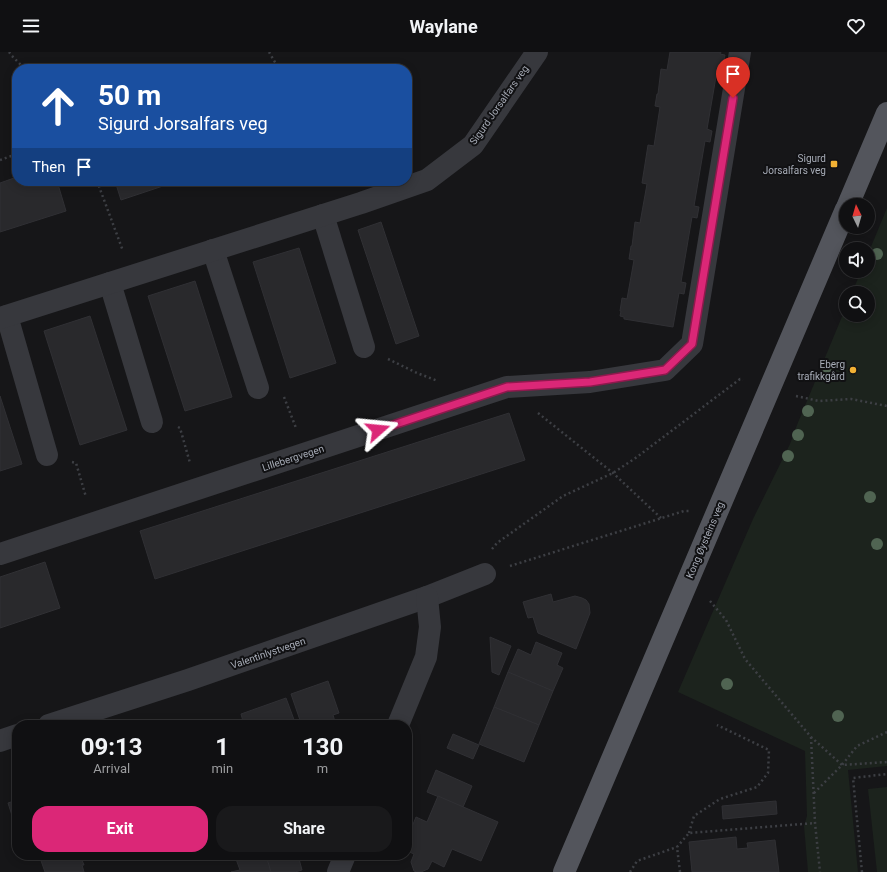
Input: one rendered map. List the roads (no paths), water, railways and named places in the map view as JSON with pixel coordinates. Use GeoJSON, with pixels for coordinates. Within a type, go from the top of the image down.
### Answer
{"type":"FeatureCollection","features":[{"type":"Feature","properties":{"kind":"main road"},"geometry":{"type":"LineString","coordinates":[[851,198],[887,112]]}},
{"type":"Feature","properties":{"kind":"main road","name":"Kong Øysteins veg"},"geometry":{"type":"LineString","coordinates":[[564,872],[839,225]]}},
{"type":"Feature","properties":{"kind":"street","name":"Lillebergvegen"},"geometry":{"type":"LineString","coordinates":[[0,554],[507,387],[590,382],[665,370],[692,344],[740,52]]}},
{"type":"Feature","properties":{"kind":"street","name":"Sigurd Jorsalfars veg"},"geometry":{"type":"LineString","coordinates":[[412,185],[427,180],[473,145],[531,55]]}},
{"type":"Feature","properties":{"kind":"street","name":"Sigurd Jorsalfars veg"},"geometry":{"type":"LineString","coordinates":[[323,215],[410,186]]}},
{"type":"Feature","properties":{"kind":"street"},"geometry":{"type":"LineString","coordinates":[[47,455],[3,317],[323,215],[364,347]]}},
{"type":"Feature","properties":{"kind":"street"},"geometry":{"type":"LineString","coordinates":[[213,250],[258,388]]}},
{"type":"Feature","properties":{"kind":"street"},"geometry":{"type":"LineString","coordinates":[[110,283],[152,422]]}},
{"type":"Feature","properties":{"kind":"street","name":"Valentinlystvegen"},"geometry":{"type":"LineString","coordinates":[[65,720],[195,678],[427,597],[478,576]]}},
{"type":"Feature","properties":{"kind":"street"},"geometry":{"type":"LineString","coordinates":[[400,720],[426,658],[430,627],[427,597]]}},
{"type":"Feature","properties":{"kind":"street"},"geometry":{"type":"LineString","coordinates":[[0,741],[12,737]]}},
{"type":"Feature","properties":{"kind":"street"},"geometry":{"type":"LineString","coordinates":[[338,872],[343,860]]}},
{"type":"Feature","properties":{"kind":"place","name":"Sigurd Jorsalfars veg"},"geometry":{"type":"Point","coordinates":[834,164]}},
{"type":"Feature","properties":{"kind":"place","name":"Eberg trafikkgård"},"geometry":{"type":"Point","coordinates":[853,370]}}]}
